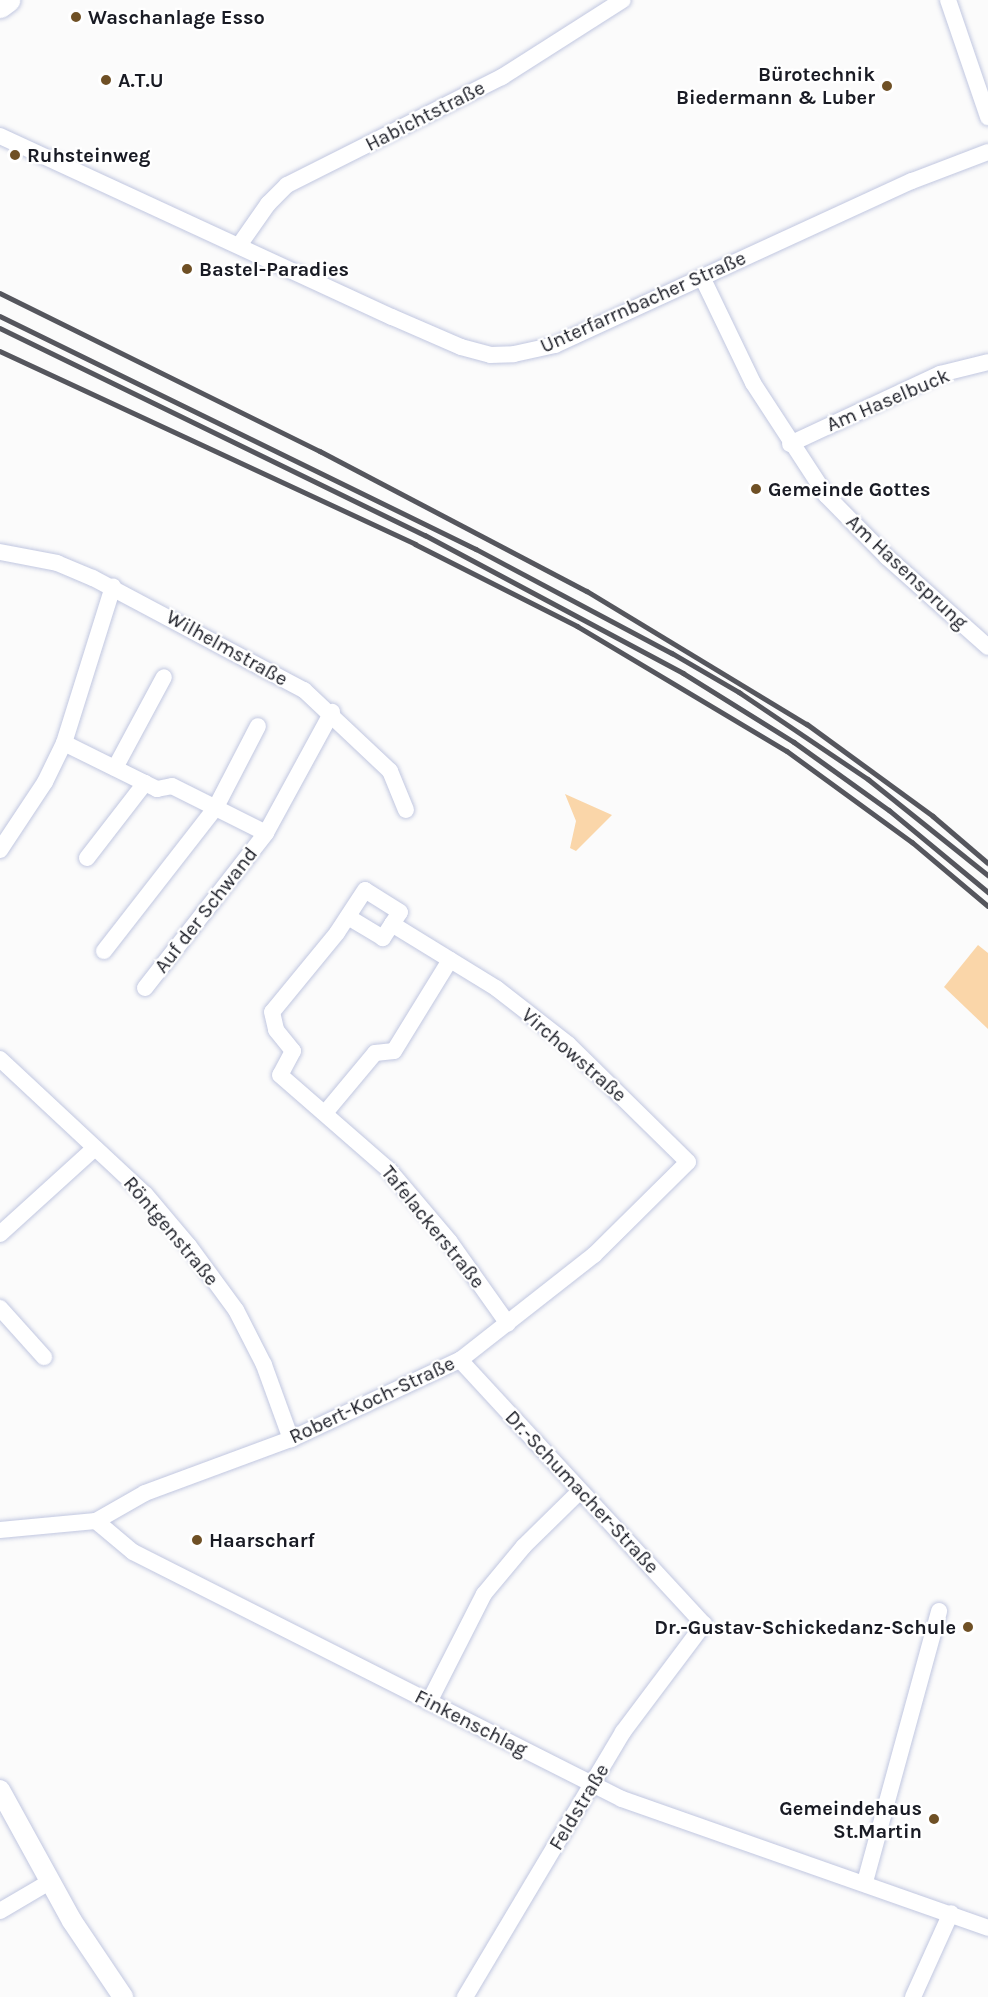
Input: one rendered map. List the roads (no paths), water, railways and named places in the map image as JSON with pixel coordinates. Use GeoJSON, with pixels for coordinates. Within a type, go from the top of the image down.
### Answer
{"type":"FeatureCollection","features":[{"type":"Feature","properties":{"kind":"main road"},"geometry":{"type":"LineString","coordinates":[[0,5],[8,0]]}},
{"type":"Feature","properties":{"kind":"street","name":"Habichtstraße"},"geometry":{"type":"LineString","coordinates":[[240,244],[268,204],[287,185],[502,77],[623,0]]}},
{"type":"Feature","properties":{"kind":"street"},"geometry":{"type":"LineString","coordinates":[[948,0],[988,117]]}},
{"type":"Feature","properties":{"kind":"street","name":"Unterfarrnbacher Straße"},"geometry":{"type":"LineString","coordinates":[[0,136],[240,244],[392,317],[461,347],[490,355],[514,354],[555,345],[912,181],[988,152]]}},
{"type":"Feature","properties":{"kind":"street","name":"Am Hasensprung"},"geometry":{"type":"LineString","coordinates":[[702,277],[753,383],[790,444],[851,521],[988,647]]}},
{"type":"Feature","properties":{"kind":"street","name":"Am Haselbuck"},"geometry":{"type":"LineString","coordinates":[[790,444],[940,374],[988,362]]}},
{"type":"Feature","properties":{"kind":"street","name":"Wilhelmstraße"},"geometry":{"type":"LineString","coordinates":[[0,552],[57,563],[113,587],[304,690],[332,712],[390,771],[406,810]]}},
{"type":"Feature","properties":{"kind":"street"},"geometry":{"type":"LineString","coordinates":[[0,850],[45,782],[64,743],[113,587]]}},
{"type":"Feature","properties":{"kind":"street"},"geometry":{"type":"LineString","coordinates":[[115,768],[164,677]]}},
{"type":"Feature","properties":{"kind":"street","name":"Auf der Schwand"},"geometry":{"type":"LineString","coordinates":[[146,988],[266,833],[332,712]]}},
{"type":"Feature","properties":{"kind":"street"},"geometry":{"type":"LineString","coordinates":[[105,951],[216,807],[258,726]]}},
{"type":"Feature","properties":{"kind":"street","name":"Auf der Schwand"},"geometry":{"type":"LineString","coordinates":[[64,743],[157,789],[172,786],[266,833]]}},
{"type":"Feature","properties":{"kind":"street"},"geometry":{"type":"LineString","coordinates":[[87,858],[146,783]]}},
{"type":"Feature","properties":{"kind":"street"},"geometry":{"type":"LineString","coordinates":[[365,890],[400,912],[392,924],[383,938],[348,917],[365,890]]}},
{"type":"Feature","properties":{"kind":"street","name":"Tafelackerstraße"},"geometry":{"type":"LineString","coordinates":[[348,917],[272,1012],[276,1030],[293,1051],[280,1075],[389,1170],[425,1212],[508,1324]]}},
{"type":"Feature","properties":{"kind":"street","name":"Virchowstraße"},"geometry":{"type":"LineString","coordinates":[[392,924],[496,988],[568,1044],[688,1162]]}},
{"type":"Feature","properties":{"kind":"street"},"geometry":{"type":"LineString","coordinates":[[325,1113],[375,1053],[394,1052],[450,960]]}},
{"type":"Feature","properties":{"kind":"street","name":"Röntgenstraße"},"geometry":{"type":"LineString","coordinates":[[0,1059],[152,1202],[236,1310],[264,1365],[291,1439]]}},
{"type":"Feature","properties":{"kind":"street"},"geometry":{"type":"LineString","coordinates":[[0,1234],[95,1148]]}},
{"type":"Feature","properties":{"kind":"street","name":"Robert-Koch-Straße"},"geometry":{"type":"LineString","coordinates":[[0,1530],[96,1521],[145,1493],[291,1439],[460,1360],[594,1255],[688,1162]]}},
{"type":"Feature","properties":{"kind":"street"},"geometry":{"type":"LineString","coordinates":[[0,1308],[44,1357]]}},
{"type":"Feature","properties":{"kind":"street","name":"Dr.-Schumacher-Straße"},"geometry":{"type":"LineString","coordinates":[[460,1360],[579,1492],[704,1624]]}},
{"type":"Feature","properties":{"kind":"street"},"geometry":{"type":"LineString","coordinates":[[429,1702],[484,1594],[524,1546],[579,1492]]}},
{"type":"Feature","properties":{"kind":"street","name":"Finkenschlag"},"geometry":{"type":"LineString","coordinates":[[96,1521],[133,1552],[592,1786],[622,1799],[951,1912],[988,1928]]}},
{"type":"Feature","properties":{"kind":"street"},"geometry":{"type":"LineString","coordinates":[[866,1882],[939,1611]]}},
{"type":"Feature","properties":{"kind":"street","name":"Feldstraße"},"geometry":{"type":"LineString","coordinates":[[465,1997],[657,1682],[704,1624]]}},
{"type":"Feature","properties":{"kind":"street"},"geometry":{"type":"LineString","coordinates":[[0,1790],[72,1921],[123,1997]]}},
{"type":"Feature","properties":{"kind":"street"},"geometry":{"type":"LineString","coordinates":[[0,1911],[51,1881]]}},
{"type":"Feature","properties":{"kind":"street"},"geometry":{"type":"LineString","coordinates":[[913,1997],[951,1912]]}},
{"type":"Feature","properties":{"kind":"railway"},"geometry":{"type":"LineString","coordinates":[[0,293],[320,451],[587,591],[807,724],[933,816],[988,863]]}},
{"type":"Feature","properties":{"kind":"railway"},"geometry":{"type":"LineString","coordinates":[[0,316],[476,549],[672,653],[739,692],[868,779],[988,875]]}},
{"type":"Feature","properties":{"kind":"railway"},"geometry":{"type":"LineString","coordinates":[[0,328],[425,535],[683,673],[794,742],[889,810],[988,892]]}},
{"type":"Feature","properties":{"kind":"railway"},"geometry":{"type":"LineString","coordinates":[[0,351],[415,544],[577,626],[787,751],[912,842],[988,906]]}},
{"type":"Feature","properties":{"kind":"place","name":"Waschanlage Esso"},"geometry":{"type":"Point","coordinates":[76,17]}},
{"type":"Feature","properties":{"kind":"place","name":"A.T.U"},"geometry":{"type":"Point","coordinates":[106,80]}},
{"type":"Feature","properties":{"kind":"place","name":"Bürotechnik Biedermann & Luber"},"geometry":{"type":"Point","coordinates":[887,86]}},
{"type":"Feature","properties":{"kind":"place","name":"Ruhsteinweg"},"geometry":{"type":"Point","coordinates":[15,155]}},
{"type":"Feature","properties":{"kind":"place","name":"Bastel-Paradies"},"geometry":{"type":"Point","coordinates":[187,269]}},
{"type":"Feature","properties":{"kind":"place","name":"Gemeinde Gottes"},"geometry":{"type":"Point","coordinates":[756,489]}},
{"type":"Feature","properties":{"kind":"place","name":"Haarscharf"},"geometry":{"type":"Point","coordinates":[197,1540]}},
{"type":"Feature","properties":{"kind":"place","name":"Dr.-Gustav-Schickedanz-Schule"},"geometry":{"type":"Point","coordinates":[968,1627]}},
{"type":"Feature","properties":{"kind":"place","name":"Gemeindehaus St.Martin"},"geometry":{"type":"Point","coordinates":[934,1819]}}]}
